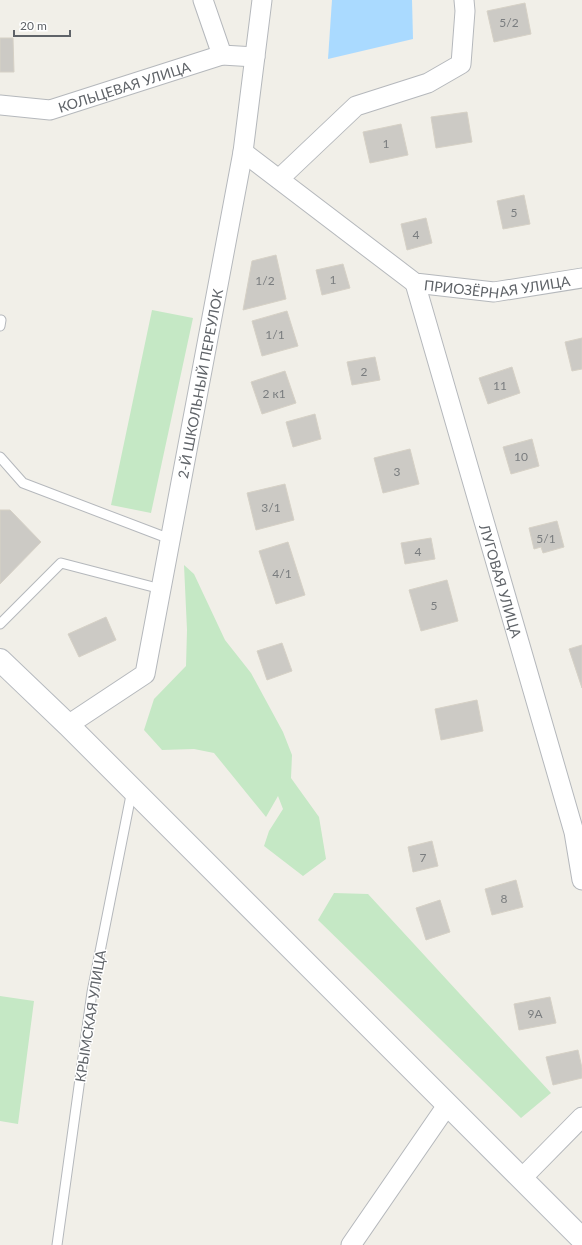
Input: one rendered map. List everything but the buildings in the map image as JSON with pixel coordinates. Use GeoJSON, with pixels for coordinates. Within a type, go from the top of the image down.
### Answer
{"type":"FeatureCollection","features":[{"type":"Feature","properties":{"kind":"main road"},"geometry":{"type":"LineString","coordinates":[[0,660],[68,725],[582,1238]]}},
{"type":"Feature","properties":{"kind":"street"},"geometry":{"type":"LineString","coordinates":[[202,0],[222,55],[255,57]]}},
{"type":"Feature","properties":{"kind":"street","name":"2-Й ШКОЛЬНЫЙ ПЕРЕУЛОК"},"geometry":{"type":"LineString","coordinates":[[68,725],[145,674],[243,152],[262,0]]}},
{"type":"Feature","properties":{"kind":"street"},"geometry":{"type":"LineString","coordinates":[[279,179],[356,106],[428,83],[461,64],[465,11],[464,0]]}},
{"type":"Feature","properties":{"kind":"street","name":"КОЛЬЦЕВАЯ УЛИЦА"},"geometry":{"type":"LineString","coordinates":[[0,105],[50,110],[222,55]]}},
{"type":"Feature","properties":{"kind":"street","name":"ПРИОЗЁРНАЯ УЛИЦА"},"geometry":{"type":"LineString","coordinates":[[243,152],[415,283],[494,292],[582,278]]}},
{"type":"Feature","properties":{"kind":"street","name":"ЛУГОВАЯ УЛИЦА"},"geometry":{"type":"LineString","coordinates":[[415,283],[574,832],[582,880]]}},
{"type":"Feature","properties":{"kind":"street"},"geometry":{"type":"LineString","coordinates":[[351,1245],[448,1104]]}},
{"type":"Feature","properties":{"kind":"street"},"geometry":{"type":"LineString","coordinates":[[522,1178],[582,1117]]}},
{"type":"Feature","properties":{"kind":"lane"},"geometry":{"type":"LineString","coordinates":[[0,457],[23,483],[170,539]]}},
{"type":"Feature","properties":{"kind":"lane"},"geometry":{"type":"LineString","coordinates":[[0,624],[61,563],[161,589]]}},
{"type":"Feature","properties":{"kind":"lane","name":"КРЫМСКАЯ УЛИЦА"},"geometry":{"type":"LineString","coordinates":[[57,1245],[92,992],[132,789]]}},
{"type":"Feature","properties":{"kind":"green space"},"geometry":{"type":"Polygon","coordinates":[[[152,310],[193,318],[151,513],[111,505],[152,310]]]}},
{"type":"Feature","properties":{"kind":"green space"},"geometry":{"type":"Polygon","coordinates":[[[184,565],[194,574],[225,640],[251,673],[283,732],[292,755],[291,778],[319,817],[326,859],[303,876],[264,846],[269,831],[283,809],[278,796],[266,817],[214,753],[194,749],[162,750],[144,730],[154,699],[186,666],[187,630],[184,565]]]}},
{"type":"Feature","properties":{"kind":"green space"},"geometry":{"type":"Polygon","coordinates":[[[334,893],[368,894],[551,1093],[521,1118],[318,920],[334,893]]]}},
{"type":"Feature","properties":{"kind":"green space"},"geometry":{"type":"Polygon","coordinates":[[[0,996],[34,1001],[18,1124],[0,1121],[0,996]]]}},
{"type":"Feature","properties":{"kind":"water"},"geometry":{"type":"Polygon","coordinates":[[[332,0],[412,0],[413,39],[328,59],[332,0]]]}}]}
